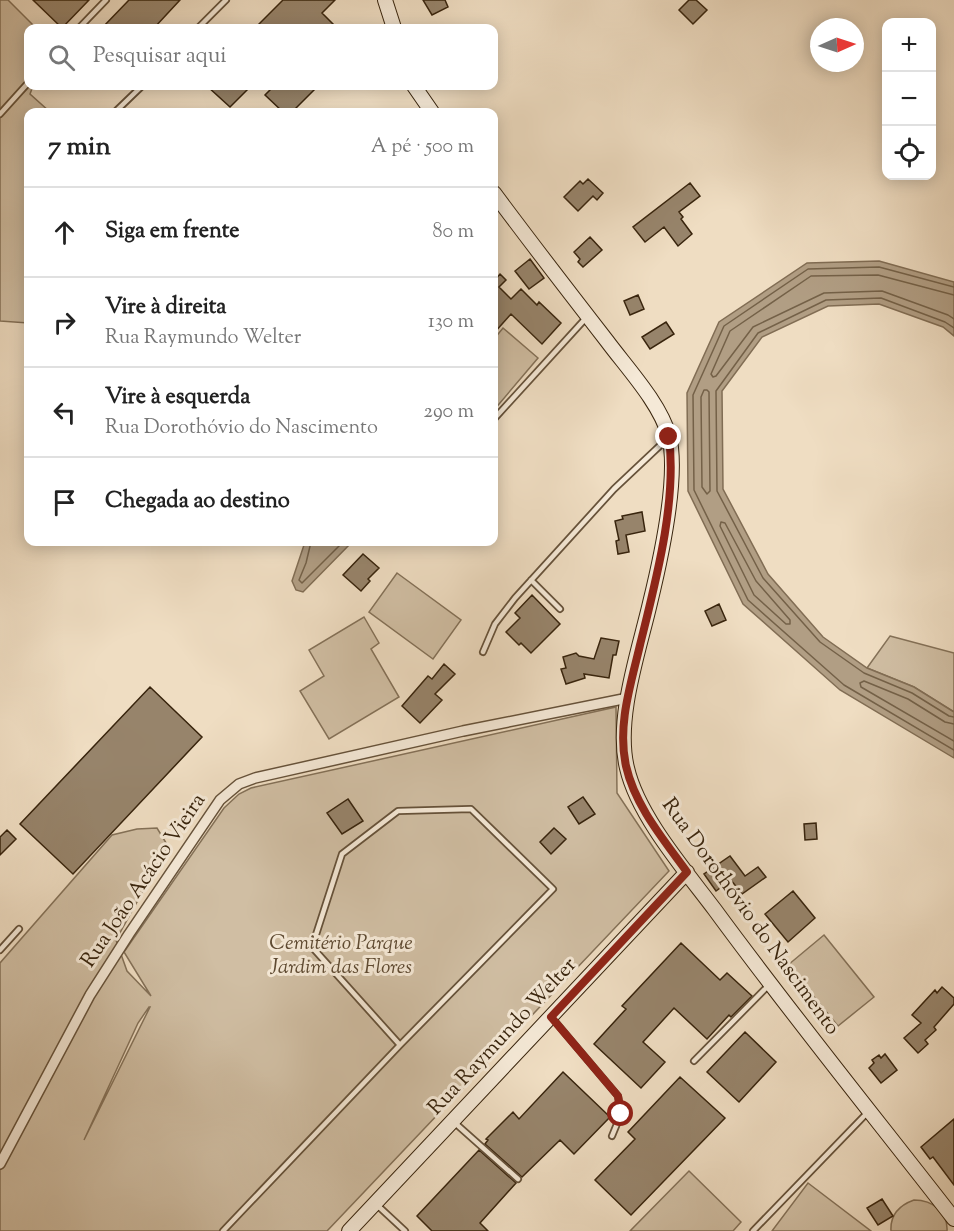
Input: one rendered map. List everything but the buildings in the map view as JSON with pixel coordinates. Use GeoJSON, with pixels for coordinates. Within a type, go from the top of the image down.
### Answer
{"type":"FeatureCollection","features":[{"type":"Feature","properties":{"kind":"street"},"geometry":{"type":"LineString","coordinates":[[385,0],[393,24]]}},
{"type":"Feature","properties":{"kind":"street"},"geometry":{"type":"LineString","coordinates":[[417,90],[429,108]]}},
{"type":"Feature","properties":{"kind":"street","name":"Rua Dorothóvio do Nascimento"},"geometry":{"type":"LineString","coordinates":[[498,198],[647,395],[669,437],[671,461],[669,499],[656,580],[628,698],[623,739],[629,777],[648,815],[687,872],[770,984],[954,1219]]}},
{"type":"Feature","properties":{"kind":"street","name":"Rua João Acácio Vieira"},"geometry":{"type":"LineString","coordinates":[[0,1164],[90,994],[220,800],[239,784],[255,778],[452,733],[628,698]]}},
{"type":"Feature","properties":{"kind":"street","name":"Rua Raymundo Welter"},"geometry":{"type":"LineString","coordinates":[[349,1231],[687,872]]}},
{"type":"Feature","properties":{"kind":"lane"},"geometry":{"type":"LineString","coordinates":[[83,24],[106,0]]}},
{"type":"Feature","properties":{"kind":"lane"},"geometry":{"type":"LineString","coordinates":[[202,24],[226,0]]}},
{"type":"Feature","properties":{"kind":"lane"},"geometry":{"type":"LineString","coordinates":[[0,114],[24,87]]}},
{"type":"Feature","properties":{"kind":"lane"},"geometry":{"type":"LineString","coordinates":[[119,108],[138,90]]}},
{"type":"Feature","properties":{"kind":"lane"},"geometry":{"type":"LineString","coordinates":[[498,415],[588,316]]}},
{"type":"Feature","properties":{"kind":"lane"},"geometry":{"type":"LineString","coordinates":[[483,652],[495,624],[531,580],[614,489],[669,437]]}},
{"type":"Feature","properties":{"kind":"lane"},"geometry":{"type":"LineString","coordinates":[[531,580],[560,609]]}},
{"type":"Feature","properties":{"kind":"lane"},"geometry":{"type":"LineString","coordinates":[[223,1231],[399,1046],[553,889],[471,809],[398,811],[342,854],[312,946],[399,1046]]}},
{"type":"Feature","properties":{"kind":"lane"},"geometry":{"type":"LineString","coordinates":[[0,950],[20,929]]}},
{"type":"Feature","properties":{"kind":"lane"},"geometry":{"type":"LineString","coordinates":[[694,1061],[770,984]]}},
{"type":"Feature","properties":{"kind":"lane"},"geometry":{"type":"LineString","coordinates":[[551,1017],[618,1096],[621,1114],[612,1136]]}},
{"type":"Feature","properties":{"kind":"lane"},"geometry":{"type":"LineString","coordinates":[[753,1231],[870,1111]]}},
{"type":"Feature","properties":{"kind":"lane"},"geometry":{"type":"LineString","coordinates":[[453,1121],[518,1179]]}},
{"type":"Feature","properties":{"kind":"lane"},"geometry":{"type":"LineString","coordinates":[[375,1203],[405,1231]]}},
{"type":"Feature","properties":{"kind":"green space"},"geometry":{"type":"Polygon","coordinates":[[[0,0],[8,0],[32,24],[24,24],[24,90],[32,90],[30,94],[46,108],[24,108],[24,323],[0,321],[0,0]]]}},
{"type":"Feature","properties":{"kind":"green space"},"geometry":{"type":"Polygon","coordinates":[[[503,328],[538,358],[498,405],[498,334],[503,328]]]}},
{"type":"Feature","properties":{"kind":"green space"},"geometry":{"type":"Polygon","coordinates":[[[397,573],[461,620],[433,659],[369,612],[397,573]]]}},
{"type":"Feature","properties":{"kind":"green space"},"geometry":{"type":"Polygon","coordinates":[[[364,617],[379,643],[371,649],[399,697],[329,739],[300,691],[324,676],[309,650],[364,617]]]}},
{"type":"Feature","properties":{"kind":"green space"},"geometry":{"type":"Polygon","coordinates":[[[890,636],[954,653],[954,712],[914,687],[867,668],[890,636]]]}},
{"type":"Feature","properties":{"kind":"green space","name":"Cemitério Parque Jardim das Flores"},"geometry":{"type":"Polygon","coordinates":[[[616,707],[617,793],[669,871],[327,1231],[0,1231],[0,963],[112,835],[137,829],[157,828],[168,846],[116,940],[127,971],[151,996],[124,952],[224,808],[239,794],[251,788],[616,707]],[[150,1007],[138,1023],[84,1140],[150,1007]]]}},
{"type":"Feature","properties":{"kind":"green space"},"geometry":{"type":"Polygon","coordinates":[[[824,935],[874,997],[838,1026],[788,965],[824,935]]]}},
{"type":"Feature","properties":{"kind":"green space"},"geometry":{"type":"Polygon","coordinates":[[[689,1171],[741,1222],[733,1231],[630,1231],[689,1171]]]}},
{"type":"Feature","properties":{"kind":"green space"},"geometry":{"type":"Polygon","coordinates":[[[808,1183],[871,1231],[772,1231],[808,1183]]]}},
{"type":"Feature","properties":{"kind":"green space"},"geometry":{"type":"Polygon","coordinates":[[[914,1200],[927,1202],[938,1208],[945,1218],[947,1231],[891,1231],[894,1215],[904,1205],[914,1200]]]}},
{"type":"Feature","properties":{"kind":"water"},"geometry":{"type":"Polygon","coordinates":[[[879,261],[954,282],[954,336],[943,327],[879,304],[828,306],[762,337],[722,391],[723,489],[768,574],[823,637],[867,668],[914,687],[954,712],[954,758],[840,690],[743,604],[688,491],[687,393],[719,322],[807,263],[879,261]]]}},
{"type":"Feature","properties":{"kind":"water"},"geometry":{"type":"Polygon","coordinates":[[[304,546],[348,546],[303,592],[296,590],[292,581],[304,546]]]}},
{"type":"Feature","properties":{"kind":"route"},"geometry":{"type":"LineString","coordinates":[[621,1114],[618,1096],[551,1017],[687,872],[641,804],[629,777],[623,739],[628,698],[656,580],[671,487],[669,437]]}}]}
